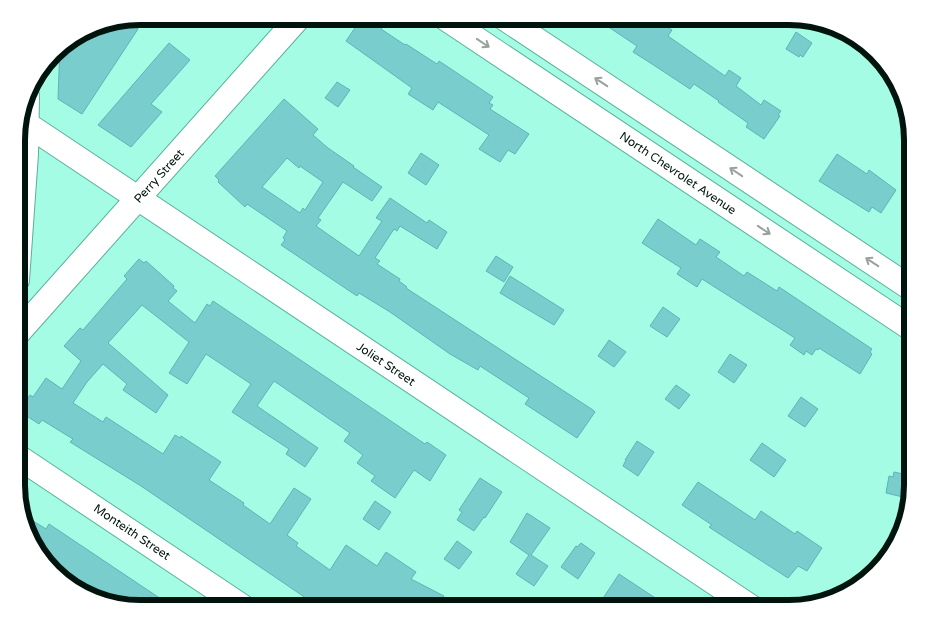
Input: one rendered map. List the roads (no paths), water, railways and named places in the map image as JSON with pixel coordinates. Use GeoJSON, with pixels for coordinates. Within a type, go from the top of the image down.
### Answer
{"type":"FeatureCollection","features":[{"type":"Feature","properties":{"kind":"street","name":"Perry Street"},"geometry":{"type":"LineString","coordinates":[[25,316],[138,199],[292,25]]}},
{"type":"Feature","properties":{"kind":"street","name":"North Chevrolet Avenue"},"geometry":{"type":"LineString","coordinates":[[456,25],[904,324]]}},
{"type":"Feature","properties":{"kind":"street"},"geometry":{"type":"LineString","coordinates":[[515,25],[904,284]]}},
{"type":"Feature","properties":{"kind":"street","name":"Joliet Street"},"geometry":{"type":"LineString","coordinates":[[26,124],[740,600]]}},
{"type":"Feature","properties":{"kind":"street"},"geometry":{"type":"LineString","coordinates":[[659,160],[677,133]]}},
{"type":"Feature","properties":{"kind":"street","name":"Monteith Street"},"geometry":{"type":"LineString","coordinates":[[25,461],[234,600]]}}]}
